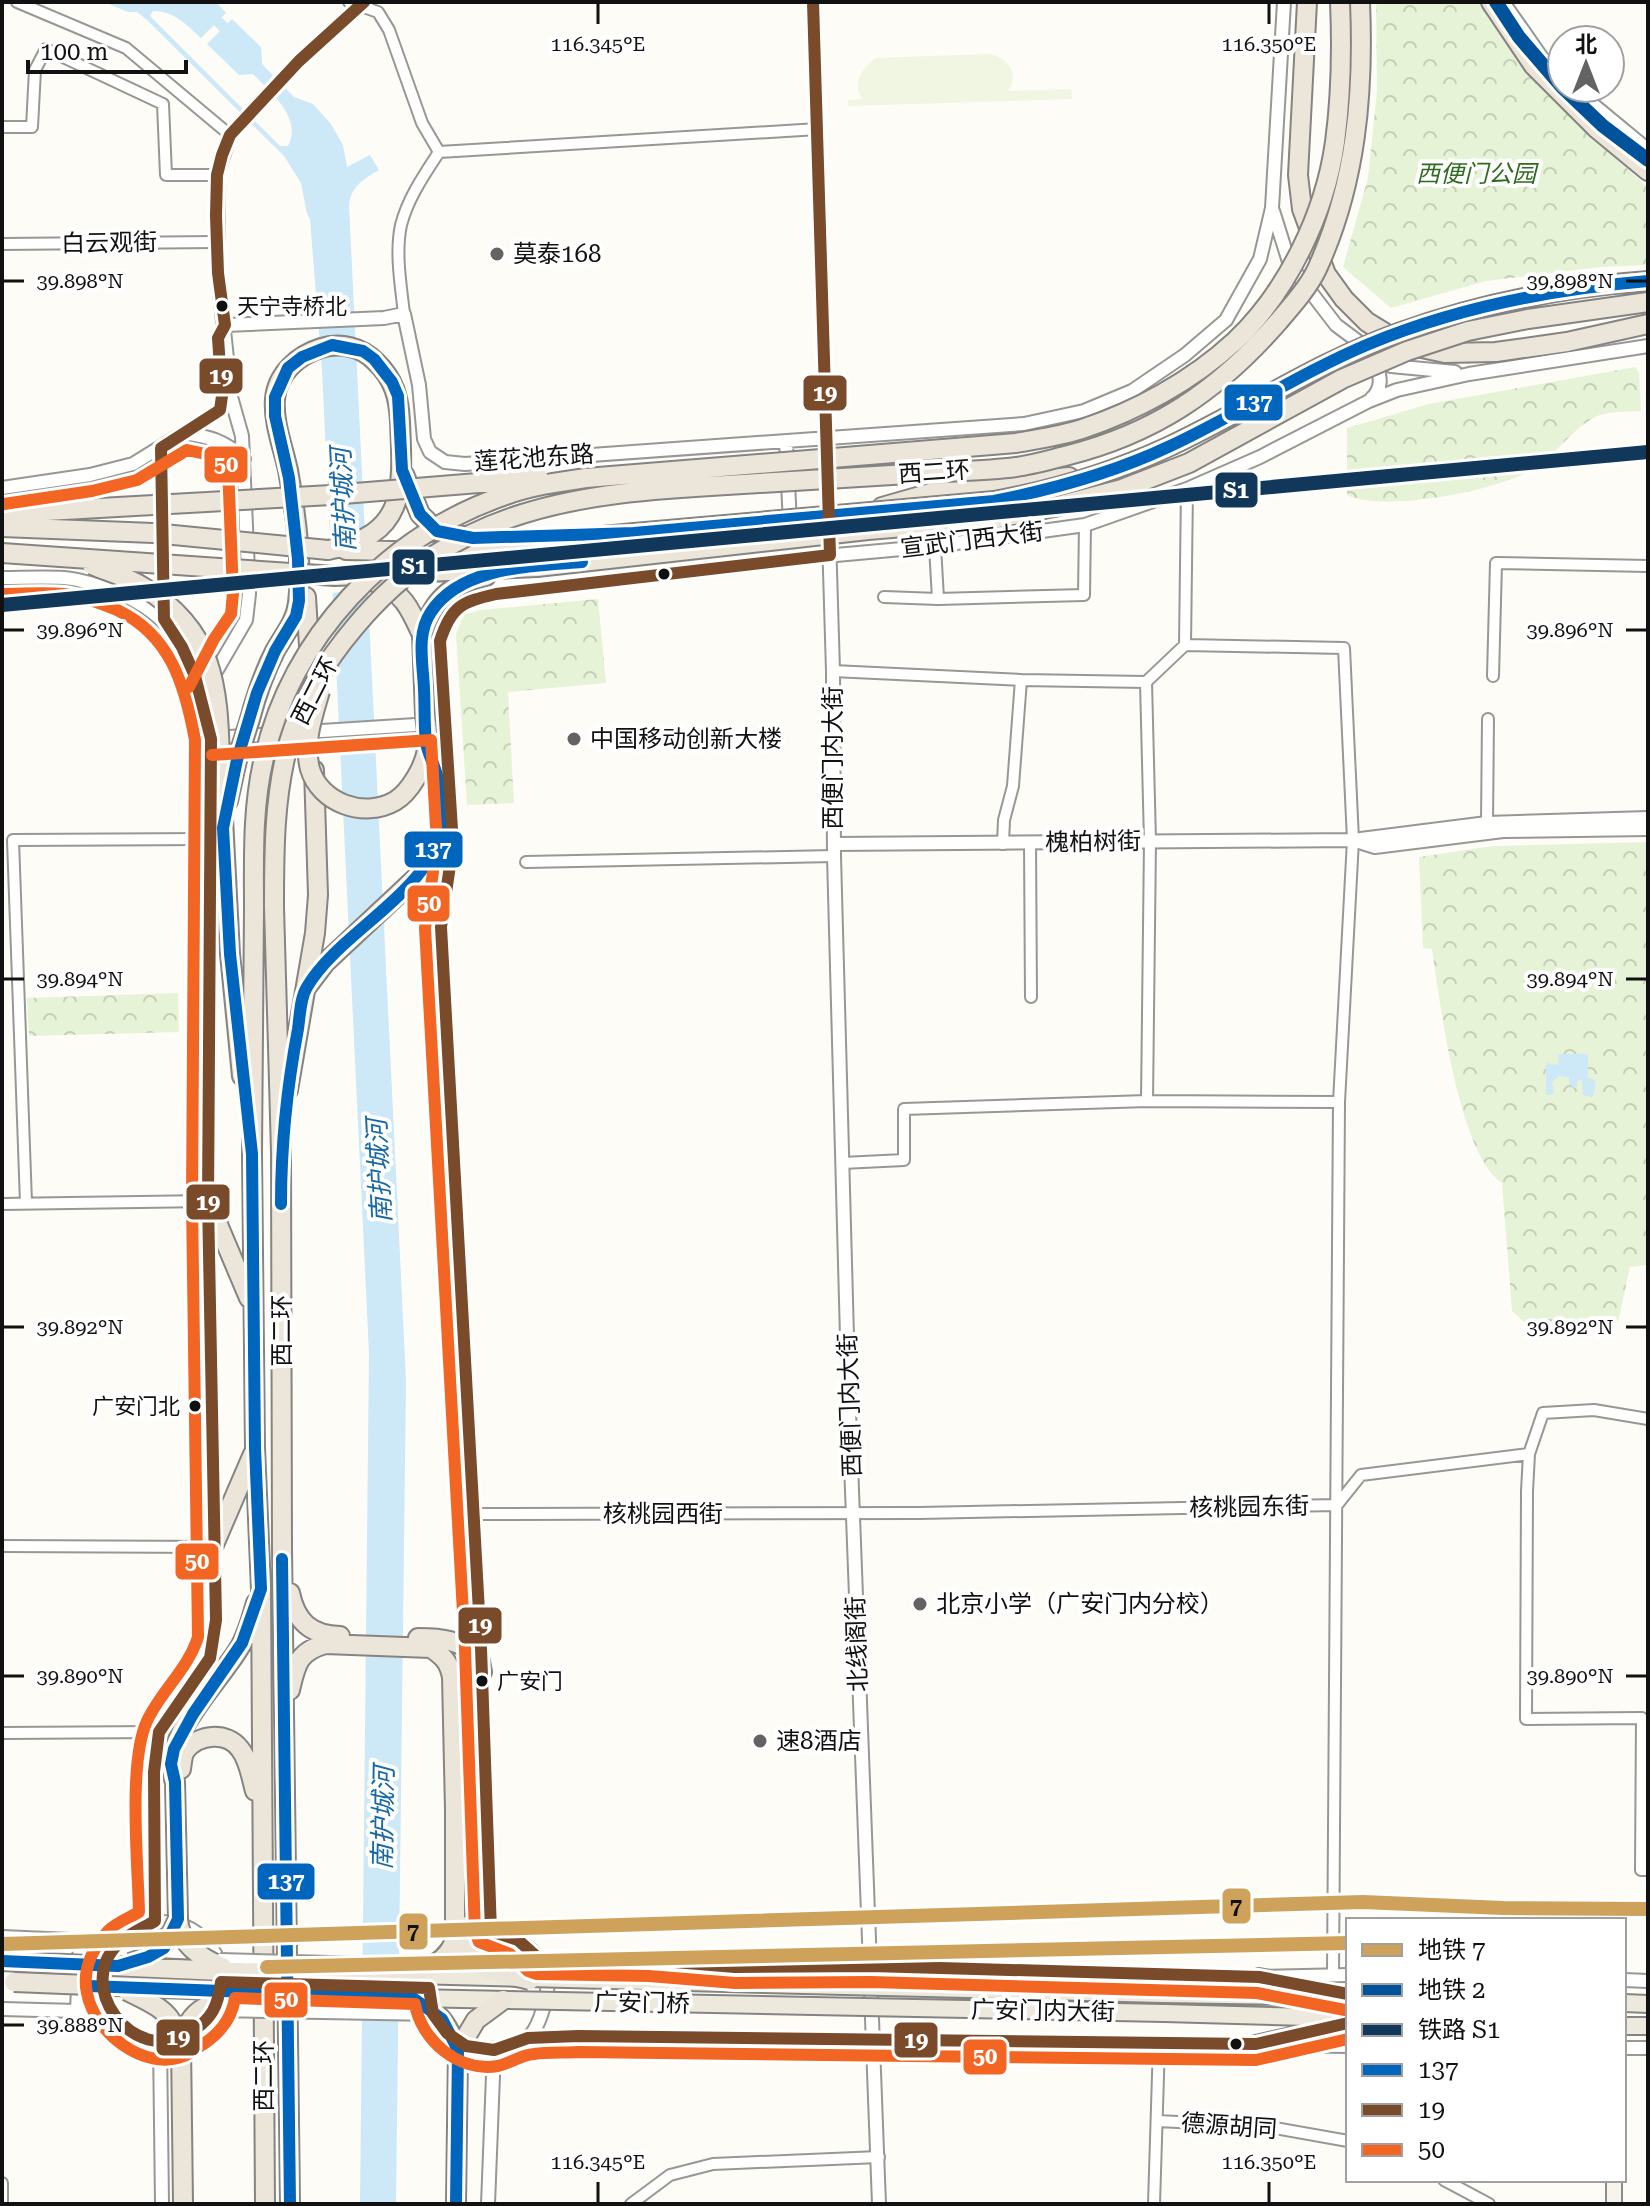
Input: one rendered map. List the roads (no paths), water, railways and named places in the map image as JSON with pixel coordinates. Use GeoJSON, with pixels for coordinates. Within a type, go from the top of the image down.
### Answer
{"type":"FeatureCollection","features":[{"type":"Feature","properties":{"kind":"highway"},"geometry":{"type":"LineString","coordinates":[[1307,2],[1298,175],[1302,209],[1326,274],[1344,299],[1367,322],[1403,344],[1445,353],[1496,352],[1567,342],[1648,324]]}},
{"type":"Feature","properties":{"kind":"highway","name":"西二环"},"geometry":{"type":"LineString","coordinates":[[264,2201],[261,1589],[253,1309],[254,828],[264,758],[281,705],[295,675],[327,622],[366,579],[439,525],[502,496],[532,487],[586,478],[1016,443],[1080,430],[1138,407],[1191,375],[1235,341],[1265,307],[1295,261],[1322,198],[1335,143],[1340,2]]}},
{"type":"Feature","properties":{"kind":"highway","name":"西二环"},"geometry":{"type":"LineString","coordinates":[[290,2204],[281,1152],[274,907],[275,827],[280,785],[290,741],[302,709],[335,650],[374,603],[443,548],[535,508],[647,489],[1018,467],[1093,449],[1122,438],[1202,396],[1249,355],[1315,273],[1338,213],[1353,160],[1361,76],[1360,2]]}},
{"type":"Feature","properties":{"kind":"highway"},"geometry":{"type":"LineString","coordinates":[[1491,2],[1534,66],[1596,128],[1648,171]]}},
{"type":"Feature","properties":{"kind":"highway","name":"宣武门西大街"},"geometry":{"type":"LineString","coordinates":[[634,533],[994,501],[1051,491],[1169,446],[1396,334],[1461,313],[1525,298],[1584,287],[1648,281]]}},
{"type":"Feature","properties":{"kind":"highway","name":"宣武门西大街"},"geometry":{"type":"LineString","coordinates":[[335,576],[537,567],[868,530],[988,520],[1054,507],[1122,489],[1189,463],[1342,379],[1407,351],[1468,331],[1648,302]]}},
{"type":"Feature","properties":{"kind":"highway"},"geometry":{"type":"LineString","coordinates":[[228,760],[250,719],[269,665],[296,616],[299,601],[298,559],[289,478],[275,416],[275,397],[288,368],[302,357],[318,349],[343,346],[363,351],[384,370],[398,396],[406,498],[437,531],[473,538],[634,533]]}},
{"type":"Feature","properties":{"kind":"highway"},"geometry":{"type":"LineString","coordinates":[[2,520],[46,511],[331,495],[526,478],[586,478]]}},
{"type":"Feature","properties":{"kind":"highway"},"geometry":{"type":"LineString","coordinates":[[328,550],[352,545],[373,534],[406,498]]}},
{"type":"Feature","properties":{"kind":"highway"},"geometry":{"type":"LineString","coordinates":[[2,527],[153,533],[328,550],[439,552],[634,533]]}},
{"type":"Feature","properties":{"kind":"highway"},"geometry":{"type":"LineString","coordinates":[[2,553],[335,576],[394,588],[407,605],[422,635],[427,750],[438,779],[440,838],[434,857],[421,873],[325,963],[305,990]]}},
{"type":"Feature","properties":{"kind":"highway"},"geometry":{"type":"LineString","coordinates":[[74,558],[142,585],[172,608],[191,631],[210,665],[228,760],[216,833],[252,1154]]}},
{"type":"Feature","properties":{"kind":"highway"},"geometry":{"type":"LineString","coordinates":[[281,1152],[291,1067],[315,933],[318,895],[313,751],[317,727],[308,603],[298,559]]}},
{"type":"Feature","properties":{"kind":"highway"},"geometry":{"type":"LineString","coordinates":[[422,635],[436,602],[450,591],[473,579],[537,567]]}},
{"type":"Feature","properties":{"kind":"highway"},"geometry":{"type":"LineString","coordinates":[[327,665],[308,731],[311,770],[325,794],[351,807],[381,806],[394,801],[413,781],[427,750]]}},
{"type":"Feature","properties":{"kind":"highway"},"geometry":{"type":"LineString","coordinates":[[208,1201],[253,1309]]}},
{"type":"Feature","properties":{"kind":"highway"},"geometry":{"type":"LineString","coordinates":[[213,1547],[255,1448]]}},
{"type":"Feature","properties":{"kind":"highway"},"geometry":{"type":"LineString","coordinates":[[282,1547],[296,1615],[317,1633],[348,1641]]}},
{"type":"Feature","properties":{"kind":"highway"},"geometry":{"type":"LineString","coordinates":[[181,2044],[189,2019],[227,1977],[196,1953],[179,1932],[175,1782],[171,1764],[174,1749],[193,1714],[242,1643],[261,1589]]}},
{"type":"Feature","properties":{"kind":"highway"},"geometry":{"type":"LineString","coordinates":[[285,1744],[287,1705],[299,1658],[310,1648],[348,1641],[459,1642],[479,1657],[482,1672]]}},
{"type":"Feature","properties":{"kind":"highway"},"geometry":{"type":"LineString","coordinates":[[433,1641],[450,1665],[452,1677],[465,1948],[478,1964],[530,1980]]}},
{"type":"Feature","properties":{"kind":"highway"},"geometry":{"type":"LineString","coordinates":[[175,1782],[183,1753],[196,1741],[207,1737],[231,1741],[240,1748],[249,1767],[262,1816]]}},
{"type":"Feature","properties":{"kind":"highway"},"geometry":{"type":"LineString","coordinates":[[403,1974],[418,1972],[442,1960],[454,1946],[458,1808]]}},
{"type":"Feature","properties":{"kind":"highway"},"geometry":{"type":"LineString","coordinates":[[118,1966],[148,1957],[164,1948],[178,1919]]}},
{"type":"Feature","properties":{"kind":"highway","name":"广安门桥"},"geometry":{"type":"LineString","coordinates":[[11,1962],[118,1966],[421,1993]]}},
{"type":"Feature","properties":{"kind":"highway","name":"广安门桥"},"geometry":{"type":"LineString","coordinates":[[8,1982],[120,1988],[227,1977],[403,1974]]}},
{"type":"Feature","properties":{"kind":"highway"},"geometry":{"type":"LineString","coordinates":[[120,1988],[159,2007],[172,2018],[181,2044],[183,2204]]}},
{"type":"Feature","properties":{"kind":"highway"},"geometry":{"type":"LineString","coordinates":[[421,1993],[427,2006],[451,2028],[458,2050],[456,2200]]}},
{"type":"Feature","properties":{"kind":"highway"},"geometry":{"type":"LineString","coordinates":[[458,2050],[476,2020],[503,2000]]}},
{"type":"Feature","properties":{"kind":"main road","name":"广安门内大街"},"geometry":{"type":"LineString","coordinates":[[403,1974],[530,1980],[1346,1995]]}},
{"type":"Feature","properties":{"kind":"main road"},"geometry":{"type":"LineString","coordinates":[[1259,1977],[1346,1995]]}},
{"type":"Feature","properties":{"kind":"main road","name":"广安门桥"},"geometry":{"type":"LineString","coordinates":[[421,1993],[503,2000],[738,2004]]}},
{"type":"Feature","properties":{"kind":"main road"},"geometry":{"type":"LineString","coordinates":[[1626,2003],[1648,2004]]}},
{"type":"Feature","properties":{"kind":"main road","name":"广安门内大街"},"geometry":{"type":"LineString","coordinates":[[738,2004],[1164,2013],[1346,2021]]}},
{"type":"Feature","properties":{"kind":"main road"},"geometry":{"type":"LineString","coordinates":[[1256,2044],[1346,2022]]}},
{"type":"Feature","properties":{"kind":"main road"},"geometry":{"type":"LineString","coordinates":[[1626,2026],[1648,2026]]}},
{"type":"Feature","properties":{"kind":"main road"},"geometry":{"type":"LineString","coordinates":[[1614,2182],[1614,2204]]}},
{"type":"Feature","properties":{"kind":"street"},"geometry":{"type":"LineString","coordinates":[[17,2],[126,48],[230,135]]}},
{"type":"Feature","properties":{"kind":"street","name":"西便门内大街"},"geometry":{"type":"LineString","coordinates":[[813,2],[827,438],[834,850],[853,1513]]}},
{"type":"Feature","properties":{"kind":"street","name":"宣武门西大街"},"geometry":{"type":"LineString","coordinates":[[675,448],[1024,424],[1084,411],[1132,391],[1185,355],[1226,320],[1260,259],[1272,208],[1284,2]]}},
{"type":"Feature","properties":{"kind":"street"},"geometry":{"type":"LineString","coordinates":[[1503,2],[1546,64]]}},
{"type":"Feature","properties":{"kind":"street"},"geometry":{"type":"LineString","coordinates":[[203,694],[228,646],[246,620],[249,594],[242,436],[231,397],[216,242],[217,175],[230,135],[358,3],[378,12],[389,30],[422,123],[439,152]]}},
{"type":"Feature","properties":{"kind":"street"},"geometry":{"type":"LineString","coordinates":[[2,127],[32,127],[35,70],[46,49],[163,104],[166,175],[217,175]]}},
{"type":"Feature","properties":{"kind":"street"},"geometry":{"type":"LineString","coordinates":[[1592,104],[1648,150]]}},
{"type":"Feature","properties":{"kind":"street"},"geometry":{"type":"LineString","coordinates":[[439,152],[818,129]]}},
{"type":"Feature","properties":{"kind":"street"},"geometry":{"type":"LineString","coordinates":[[225,325],[384,318],[404,314],[399,262],[401,226],[416,188],[439,152]]}},
{"type":"Feature","properties":{"kind":"street","name":"宣武门西大街"},"geometry":{"type":"LineString","coordinates":[[1272,208],[1286,257],[1296,275],[1336,325],[1391,366],[1469,374]]}},
{"type":"Feature","properties":{"kind":"street","name":"白云观街"},"geometry":{"type":"LineString","coordinates":[[2,244],[216,242]]}},
{"type":"Feature","properties":{"kind":"street","name":"莲花池东路"},"geometry":{"type":"LineString","coordinates":[[404,314],[419,385],[424,439],[430,452],[445,462],[465,464],[675,448]]}},
{"type":"Feature","properties":{"kind":"street"},"geometry":{"type":"LineString","coordinates":[[2,488],[90,475],[133,464],[220,410],[218,338],[225,325]]}},
{"type":"Feature","properties":{"kind":"street","name":"宣武门西大街"},"geometry":{"type":"LineString","coordinates":[[491,1931],[482,1672],[441,927],[453,845],[440,641],[445,619],[454,607],[496,594],[792,559],[935,546],[1085,525],[1187,489],[1397,390],[1469,374],[1648,346]]}},
{"type":"Feature","properties":{"kind":"street"},"geometry":{"type":"LineString","coordinates":[[1369,401],[1381,384],[1373,353]]}},
{"type":"Feature","properties":{"kind":"street"},"geometry":{"type":"LineString","coordinates":[[184,433],[206,436],[229,445],[244,459]]}},
{"type":"Feature","properties":{"kind":"street"},"geometry":{"type":"LineString","coordinates":[[786,441],[792,559]]}},
{"type":"Feature","properties":{"kind":"street"},"geometry":{"type":"LineString","coordinates":[[161,448],[164,619]]}},
{"type":"Feature","properties":{"kind":"street"},"geometry":{"type":"LineString","coordinates":[[1185,645],[1187,489]]}},
{"type":"Feature","properties":{"kind":"street"},"geometry":{"type":"LineString","coordinates":[[884,597],[938,599],[1084,595],[1085,525]]}},
{"type":"Feature","properties":{"kind":"street"},"geometry":{"type":"LineString","coordinates":[[935,546],[938,599]]}},
{"type":"Feature","properties":{"kind":"street"},"geometry":{"type":"LineString","coordinates":[[1493,676],[1496,563],[1648,566]]}},
{"type":"Feature","properties":{"kind":"street"},"geometry":{"type":"LineString","coordinates":[[2,578],[66,578],[106,588],[129,597],[164,619],[185,649],[203,694],[211,739],[216,833],[208,1201],[216,1620],[210,1658],[159,1732],[154,1772],[155,1921]]}},
{"type":"Feature","properties":{"kind":"street"},"geometry":{"type":"LineString","coordinates":[[833,671],[1146,682],[1185,645],[1344,648],[1353,840],[1339,1102],[1333,1975]]}},
{"type":"Feature","properties":{"kind":"street"},"geometry":{"type":"LineString","coordinates":[[185,649],[206,654],[219,653],[228,646]]}},
{"type":"Feature","properties":{"kind":"street"},"geometry":{"type":"LineString","coordinates":[[1003,844],[1004,820],[1013,786],[1021,680]]}},
{"type":"Feature","properties":{"kind":"street"},"geometry":{"type":"LineString","coordinates":[[1146,682],[1150,841],[1147,1101]]}},
{"type":"Feature","properties":{"kind":"street"},"geometry":{"type":"LineString","coordinates":[[1487,823],[1488,719]]}},
{"type":"Feature","properties":{"kind":"street"},"geometry":{"type":"LineString","coordinates":[[211,739],[317,727],[446,723]]}},
{"type":"Feature","properties":{"kind":"street","name":"槐柏树街"},"geometry":{"type":"LineString","coordinates":[[834,850],[1030,842],[1353,840],[1487,823],[1648,818]]}},
{"type":"Feature","properties":{"kind":"street","name":"槐柏树街"},"geometry":{"type":"LineString","coordinates":[[1353,840],[1375,847],[1503,831],[1648,829]]}},
{"type":"Feature","properties":{"kind":"street"},"geometry":{"type":"LineString","coordinates":[[26,1203],[13,840],[216,833]]}},
{"type":"Feature","properties":{"kind":"street"},"geometry":{"type":"LineString","coordinates":[[1030,842],[1031,997]]}},
{"type":"Feature","properties":{"kind":"street"},"geometry":{"type":"LineString","coordinates":[[526,862],[834,850]]}},
{"type":"Feature","properties":{"kind":"street"},"geometry":{"type":"LineString","coordinates":[[842,1163],[904,1160],[904,1109],[1147,1101],[1339,1102]]}},
{"type":"Feature","properties":{"kind":"street"},"geometry":{"type":"LineString","coordinates":[[2,1204],[208,1201]]}},
{"type":"Feature","properties":{"kind":"street"},"geometry":{"type":"LineString","coordinates":[[1648,1419],[1594,1410],[1543,1413],[1529,1454],[1526,1719],[1642,1718],[1641,1870],[1648,1870]]}},
{"type":"Feature","properties":{"kind":"street","name":"核桃园东街"},"geometry":{"type":"LineString","coordinates":[[853,1513],[1337,1505],[1361,1475],[1529,1454]]}},
{"type":"Feature","properties":{"kind":"street","name":"核桃园西街"},"geometry":{"type":"LineString","coordinates":[[473,1514],[853,1513]]}},
{"type":"Feature","properties":{"kind":"street","name":"北线阁街"},"geometry":{"type":"LineString","coordinates":[[853,1513],[879,2204]]}},
{"type":"Feature","properties":{"kind":"street"},"geometry":{"type":"LineString","coordinates":[[2,1546],[213,1547]]}},
{"type":"Feature","properties":{"kind":"street"},"geometry":{"type":"LineString","coordinates":[[2,1733],[159,1732]]}},
{"type":"Feature","properties":{"kind":"street"},"geometry":{"type":"LineString","coordinates":[[155,1921],[184,1923],[198,1933],[227,1977],[216,2010],[194,2033],[177,2041],[160,2042],[136,2036],[115,2020],[105,2003],[102,1978],[106,1960],[117,1942],[134,1929],[155,1921]]}},
{"type":"Feature","properties":{"kind":"street"},"geometry":{"type":"LineString","coordinates":[[491,1931],[510,1935],[528,1946],[538,1958],[546,1973],[548,1995],[537,2024],[528,2038],[494,2050],[466,2046],[447,2033],[421,1993],[444,1951],[464,1936],[491,1931]]}},
{"type":"Feature","properties":{"kind":"street"},"geometry":{"type":"LineString","coordinates":[[2,1937],[117,1942]]}},
{"type":"Feature","properties":{"kind":"street"},"geometry":{"type":"LineString","coordinates":[[77,2011],[80,1941]]}},
{"type":"Feature","properties":{"kind":"street","name":"广安门内大街"},"geometry":{"type":"LineString","coordinates":[[538,1958],[650,1960],[735,1967],[871,1966],[1259,1977],[1346,1975]]}},
{"type":"Feature","properties":{"kind":"street","name":"广安门桥"},"geometry":{"type":"LineString","coordinates":[[227,1977],[434,1966]]}},
{"type":"Feature","properties":{"kind":"street"},"geometry":{"type":"LineString","coordinates":[[1626,1980],[1648,1981]]}},
{"type":"Feature","properties":{"kind":"street"},"geometry":{"type":"LineString","coordinates":[[2,2009],[77,2011],[115,2020]]}},
{"type":"Feature","properties":{"kind":"street"},"geometry":{"type":"LineString","coordinates":[[216,2010],[433,2014]]}},
{"type":"Feature","properties":{"kind":"street","name":"广安门内大街"},"geometry":{"type":"LineString","coordinates":[[528,2038],[578,2036],[1346,2046]]}},
{"type":"Feature","properties":{"kind":"street"},"geometry":{"type":"LineString","coordinates":[[160,2042],[162,2204]]}},
{"type":"Feature","properties":{"kind":"street"},"geometry":{"type":"LineString","coordinates":[[1154,2204],[1159,2043]]}},
{"type":"Feature","properties":{"kind":"street"},"geometry":{"type":"LineString","coordinates":[[1626,2048],[1648,2048]]}},
{"type":"Feature","properties":{"kind":"street"},"geometry":{"type":"LineString","coordinates":[[488,2204],[494,2050]]}},
{"type":"Feature","properties":{"kind":"street","name":"德源胡同"},"geometry":{"type":"LineString","coordinates":[[1157,2121],[1264,2126],[1346,2141]]}},
{"type":"Feature","properties":{"kind":"street"},"geometry":{"type":"LineString","coordinates":[[631,2204],[670,2175],[713,2164],[879,2157]]}},
{"type":"Feature","properties":{"kind":"street"},"geometry":{"type":"LineString","coordinates":[[1448,2182],[1489,2204]]}},
{"type":"Feature","properties":{"kind":"street"},"geometry":{"type":"LineString","coordinates":[[2,2183],[2,2204]]}},
{"type":"Feature","properties":{"kind":"water","name":"南护城河"},"geometry":{"type":"Polygon","coordinates":[[[104,2],[216,2],[226,13],[201,38],[173,16],[153,11],[150,16],[280,146],[288,146],[292,136],[291,125],[276,97],[253,74],[239,75],[207,44],[232,19],[261,47],[262,64],[294,97],[313,104],[331,124],[343,145],[347,167],[370,155],[379,170],[355,188],[349,205],[406,1380],[396,2204],[360,2204],[369,1353],[322,370],[310,219],[301,183],[284,156],[147,20],[137,12],[128,12],[104,2]]]}},
{"type":"Feature","properties":{"kind":"water"},"geometry":{"type":"Polygon","coordinates":[[[1558,1054],[1588,1054],[1588,1078],[1595,1080],[1596,1086],[1592,1097],[1583,1095],[1582,1080],[1577,1081],[1574,1088],[1569,1084],[1569,1077],[1559,1076],[1552,1082],[1554,1094],[1546,1095],[1546,1063],[1559,1065],[1558,1054]]]}},
{"type":"Feature","properties":{"kind":"waterway"},"geometry":{"type":"LineString","coordinates":[[188,2],[207,10],[234,38]]}},
{"type":"Feature","properties":{"kind":"metro line","name":"2"},"geometry":{"type":"LineString","coordinates":[[1496,2],[1519,37],[1546,68]]}},
{"type":"Feature","properties":{"kind":"metro line","name":"2"},"geometry":{"type":"LineString","coordinates":[[1580,104],[1648,160]]}},
{"type":"Feature","properties":{"kind":"metro line","name":"7"},"geometry":{"type":"LineString","coordinates":[[2,1944],[1363,1902],[1503,1908],[1648,1909]]}},
{"type":"Feature","properties":{"kind":"metro line","name":"7"},"geometry":{"type":"LineString","coordinates":[[267,1967],[1346,1943]]}},
{"type":"Feature","properties":{"kind":"rail line","name":"S1"},"geometry":{"type":"LineString","coordinates":[[2,605],[1648,452]]}},
{"type":"Feature","properties":{"kind":"place","name":"莫泰168"},"geometry":{"type":"Point","coordinates":[497,254]}},
{"type":"Feature","properties":{"kind":"place","name":"天宁寺桥北"},"geometry":{"type":"Point","coordinates":[222,306]}},
{"type":"Feature","properties":{"kind":"place","name":"中国移动创新大楼"},"geometry":{"type":"Point","coordinates":[574,739]}},
{"type":"Feature","properties":{"kind":"place","name":"广安门北"},"geometry":{"type":"Point","coordinates":[195,1406]}},
{"type":"Feature","properties":{"kind":"place","name":"北京小学（广安门内分校）"},"geometry":{"type":"Point","coordinates":[920,1604]}},
{"type":"Feature","properties":{"kind":"place","name":"广安门"},"geometry":{"type":"Point","coordinates":[482,1681]}},
{"type":"Feature","properties":{"kind":"place","name":"速8酒店"},"geometry":{"type":"Point","coordinates":[760,1741]}},
{"type":"Feature","properties":{"kind":"park label","name":"西便门公园"},"geometry":{"type":"Point","coordinates":[1476,174]}}]}
